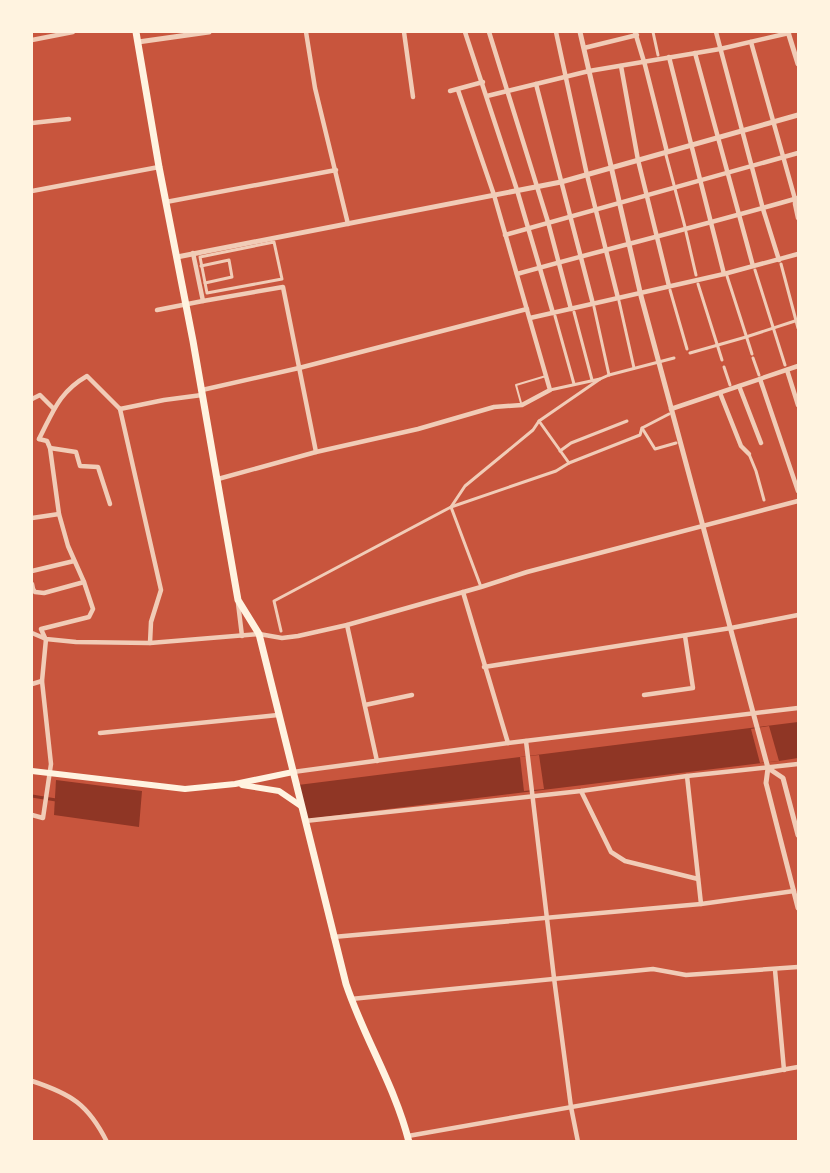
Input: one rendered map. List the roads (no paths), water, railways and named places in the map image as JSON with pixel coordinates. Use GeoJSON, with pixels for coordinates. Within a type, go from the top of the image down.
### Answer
{"type":"FeatureCollection","features":[{"type":"Feature","properties":{"kind":"main road"},"geometry":{"type":"LineString","coordinates":[[136,32],[238,600],[259,634],[333,937],[351,999],[391,1085],[408,1139]]}},
{"type":"Feature","properties":{"kind":"main road"},"geometry":{"type":"LineString","coordinates":[[32,771],[177,789],[236,784],[293,772]]}},
{"type":"Feature","properties":{"kind":"main road"},"geometry":{"type":"LineString","coordinates":[[236,784],[275,790],[301,806]]}},
{"type":"Feature","properties":{"kind":"street"},"geometry":{"type":"LineString","coordinates":[[32,40],[73,32]]}},
{"type":"Feature","properties":{"kind":"street"},"geometry":{"type":"LineString","coordinates":[[138,42],[209,32]]}},
{"type":"Feature","properties":{"kind":"street"},"geometry":{"type":"LineString","coordinates":[[306,32],[315,88],[348,224]]}},
{"type":"Feature","properties":{"kind":"street"},"geometry":{"type":"LineString","coordinates":[[404,32],[413,97]]}},
{"type":"Feature","properties":{"kind":"street"},"geometry":{"type":"LineString","coordinates":[[465,32],[517,190],[574,385]]}},
{"type":"Feature","properties":{"kind":"street"},"geometry":{"type":"LineString","coordinates":[[489,32],[548,222],[591,380]]}},
{"type":"Feature","properties":{"kind":"street"},"geometry":{"type":"LineString","coordinates":[[556,32],[587,175],[634,368]]}},
{"type":"Feature","properties":{"kind":"street"},"geometry":{"type":"LineString","coordinates":[[580,32],[640,293],[670,412],[754,713],[767,766],[766,783],[798,908]]}},
{"type":"Feature","properties":{"kind":"street"},"geometry":{"type":"LineString","coordinates":[[653,32],[658,55]]}},
{"type":"Feature","properties":{"kind":"street"},"geometry":{"type":"LineString","coordinates":[[716,32],[798,328]]}},
{"type":"Feature","properties":{"kind":"street"},"geometry":{"type":"LineString","coordinates":[[487,96],[589,71],[720,49],[789,32],[798,64]]}},
{"type":"Feature","properties":{"kind":"street"},"geometry":{"type":"LineString","coordinates":[[584,48],[636,33],[674,185]]}},
{"type":"Feature","properties":{"kind":"street"},"geometry":{"type":"LineString","coordinates":[[751,42],[772,123],[797,199],[795,204],[798,218]]}},
{"type":"Feature","properties":{"kind":"street"},"geometry":{"type":"LineString","coordinates":[[695,53],[754,268],[798,405]]}},
{"type":"Feature","properties":{"kind":"street"},"geometry":{"type":"LineString","coordinates":[[669,57],[710,223],[798,491]]}},
{"type":"Feature","properties":{"kind":"street"},"geometry":{"type":"LineString","coordinates":[[621,66],[638,160],[670,288],[689,351],[746,338],[797,320]]}},
{"type":"Feature","properties":{"kind":"street"},"geometry":{"type":"LineString","coordinates":[[450,91],[483,82]]}},
{"type":"Feature","properties":{"kind":"street"},"geometry":{"type":"LineString","coordinates":[[536,84],[582,255],[609,375]]}},
{"type":"Feature","properties":{"kind":"street"},"geometry":{"type":"LineString","coordinates":[[458,90],[494,195],[550,390]]}},
{"type":"Feature","properties":{"kind":"street"},"geometry":{"type":"LineString","coordinates":[[177,257],[561,182],[798,116]]}},
{"type":"Feature","properties":{"kind":"street"},"geometry":{"type":"LineString","coordinates":[[32,123],[69,119]]}},
{"type":"Feature","properties":{"kind":"street"},"geometry":{"type":"LineString","coordinates":[[505,235],[798,153]]}},
{"type":"Feature","properties":{"kind":"street"},"geometry":{"type":"LineString","coordinates":[[32,191],[159,167]]}},
{"type":"Feature","properties":{"kind":"street"},"geometry":{"type":"LineString","coordinates":[[166,202],[336,170]]}},
{"type":"Feature","properties":{"kind":"street"},"geometry":{"type":"LineString","coordinates":[[675,189],[685,227]]}},
{"type":"Feature","properties":{"kind":"street"},"geometry":{"type":"LineString","coordinates":[[517,274],[558,261],[658,238],[797,199]]}},
{"type":"Feature","properties":{"kind":"street"},"geometry":{"type":"LineString","coordinates":[[686,232],[696,275]]}},
{"type":"Feature","properties":{"kind":"street"},"geometry":{"type":"LineString","coordinates":[[274,242],[282,279],[207,293],[201,266],[200,256],[274,242]]}},
{"type":"Feature","properties":{"kind":"street"},"geometry":{"type":"LineString","coordinates":[[193,253],[203,301]]}},
{"type":"Feature","properties":{"kind":"street"},"geometry":{"type":"LineString","coordinates":[[530,318],[554,315],[640,293],[726,275],[780,262],[798,254]]}},
{"type":"Feature","properties":{"kind":"street"},"geometry":{"type":"LineString","coordinates":[[201,266],[229,260],[232,277],[205,283]]}},
{"type":"Feature","properties":{"kind":"street"},"geometry":{"type":"LineString","coordinates":[[698,284],[722,360]]}},
{"type":"Feature","properties":{"kind":"street"},"geometry":{"type":"LineString","coordinates":[[157,310],[283,287],[316,452]]}},
{"type":"Feature","properties":{"kind":"street"},"geometry":{"type":"LineString","coordinates":[[120,409],[202,393],[527,309]]}},
{"type":"Feature","properties":{"kind":"street"},"geometry":{"type":"LineString","coordinates":[[451,507],[465,486],[532,430],[539,421],[600,379],[674,358]]}},
{"type":"Feature","properties":{"kind":"street"},"geometry":{"type":"LineString","coordinates":[[281,631],[274,601],[451,507],[556,471],[569,463],[640,435],[642,428],[670,412],[759,377],[798,366]]}},
{"type":"Feature","properties":{"kind":"street"},"geometry":{"type":"LineString","coordinates":[[724,367],[730,385]]}},
{"type":"Feature","properties":{"kind":"street"},"geometry":{"type":"LineString","coordinates":[[32,443],[39,439],[56,404],[72,385],[87,376],[120,409],[160,590],[151,622],[150,643]]}},
{"type":"Feature","properties":{"kind":"street"},"geometry":{"type":"LineString","coordinates":[[218,479],[316,452],[418,429],[494,407],[522,405],[550,390],[600,379]]}},
{"type":"Feature","properties":{"kind":"street"},"geometry":{"type":"LineString","coordinates":[[739,386],[761,443]]}},
{"type":"Feature","properties":{"kind":"street"},"geometry":{"type":"LineString","coordinates":[[720,393],[741,446],[749,454],[764,500]]}},
{"type":"Feature","properties":{"kind":"street"},"geometry":{"type":"LineString","coordinates":[[32,399],[40,395],[54,409]]}},
{"type":"Feature","properties":{"kind":"street"},"geometry":{"type":"LineString","coordinates":[[539,421],[569,463]]}},
{"type":"Feature","properties":{"kind":"street"},"geometry":{"type":"LineString","coordinates":[[560,451],[571,443],[627,422]]}},
{"type":"Feature","properties":{"kind":"street"},"geometry":{"type":"LineString","coordinates":[[642,428],[656,449],[676,443]]}},
{"type":"Feature","properties":{"kind":"street"},"geometry":{"type":"LineString","coordinates":[[32,816],[43,818],[51,756],[42,681],[46,639],[40,629],[89,617],[93,609],[68,546],[59,514],[50,448],[47,441],[39,439]]}},
{"type":"Feature","properties":{"kind":"street"},"geometry":{"type":"LineString","coordinates":[[50,448],[76,452],[80,466],[98,466],[110,504]]}},
{"type":"Feature","properties":{"kind":"street"},"geometry":{"type":"LineString","coordinates":[[32,633],[46,639],[76,642],[150,643],[259,634],[282,638],[347,625],[527,572],[798,501]]}},
{"type":"Feature","properties":{"kind":"street"},"geometry":{"type":"LineString","coordinates":[[451,507],[481,587]]}},
{"type":"Feature","properties":{"kind":"street"},"geometry":{"type":"LineString","coordinates":[[32,518],[59,514]]}},
{"type":"Feature","properties":{"kind":"street"},"geometry":{"type":"LineString","coordinates":[[32,571],[74,561]]}},
{"type":"Feature","properties":{"kind":"street"},"geometry":{"type":"LineString","coordinates":[[32,584],[35,592],[44,592],[84,582]]}},
{"type":"Feature","properties":{"kind":"street"},"geometry":{"type":"LineString","coordinates":[[463,592],[508,743]]}},
{"type":"Feature","properties":{"kind":"street"},"geometry":{"type":"LineString","coordinates":[[238,600],[242,636]]}},
{"type":"Feature","properties":{"kind":"street"},"geometry":{"type":"LineString","coordinates":[[484,667],[684,636],[798,615]]}},
{"type":"Feature","properties":{"kind":"street"},"geometry":{"type":"LineString","coordinates":[[347,625],[377,761]]}},
{"type":"Feature","properties":{"kind":"street"},"geometry":{"type":"LineString","coordinates":[[644,695],[693,688],[684,636]]}},
{"type":"Feature","properties":{"kind":"street"},"geometry":{"type":"LineString","coordinates":[[32,684],[42,681]]}},
{"type":"Feature","properties":{"kind":"street"},"geometry":{"type":"LineString","coordinates":[[365,705],[412,695]]}},
{"type":"Feature","properties":{"kind":"street"},"geometry":{"type":"LineString","coordinates":[[293,772],[798,708]]}},
{"type":"Feature","properties":{"kind":"street"},"geometry":{"type":"LineString","coordinates":[[100,733],[278,715]]}},
{"type":"Feature","properties":{"kind":"street"},"geometry":{"type":"LineString","coordinates":[[526,741],[554,978],[571,1107],[578,1142]]}},
{"type":"Feature","properties":{"kind":"street"},"geometry":{"type":"LineString","coordinates":[[305,821],[533,794],[581,791],[767,766],[798,764]]}},
{"type":"Feature","properties":{"kind":"street"},"geometry":{"type":"LineString","coordinates":[[767,766],[783,778],[798,835]]}},
{"type":"Feature","properties":{"kind":"street"},"geometry":{"type":"LineString","coordinates":[[687,776],[701,904]]}},
{"type":"Feature","properties":{"kind":"street"},"geometry":{"type":"LineString","coordinates":[[581,791],[611,852],[625,861],[698,879]]}},
{"type":"Feature","properties":{"kind":"street"},"geometry":{"type":"LineString","coordinates":[[333,937],[547,916],[701,904],[794,891]]}},
{"type":"Feature","properties":{"kind":"street"},"geometry":{"type":"LineString","coordinates":[[351,999],[653,969],[686,975],[798,968]]}},
{"type":"Feature","properties":{"kind":"street"},"geometry":{"type":"LineString","coordinates":[[775,970],[784,1070]]}},
{"type":"Feature","properties":{"kind":"street"},"geometry":{"type":"LineString","coordinates":[[408,1139],[571,1107],[798,1067]]}},
{"type":"Feature","properties":{"kind":"street"},"geometry":{"type":"LineString","coordinates":[[32,1081],[81,1104],[96,1121],[106,1142]]}},
{"type":"Feature","properties":{"kind":"lane"},"geometry":{"type":"LineString","coordinates":[[522,405],[516,385],[546,376]]}},
{"type":"Feature","properties":{"kind":"waterway"},"geometry":{"type":"LineString","coordinates":[[32,796],[56,800]]}}]}
